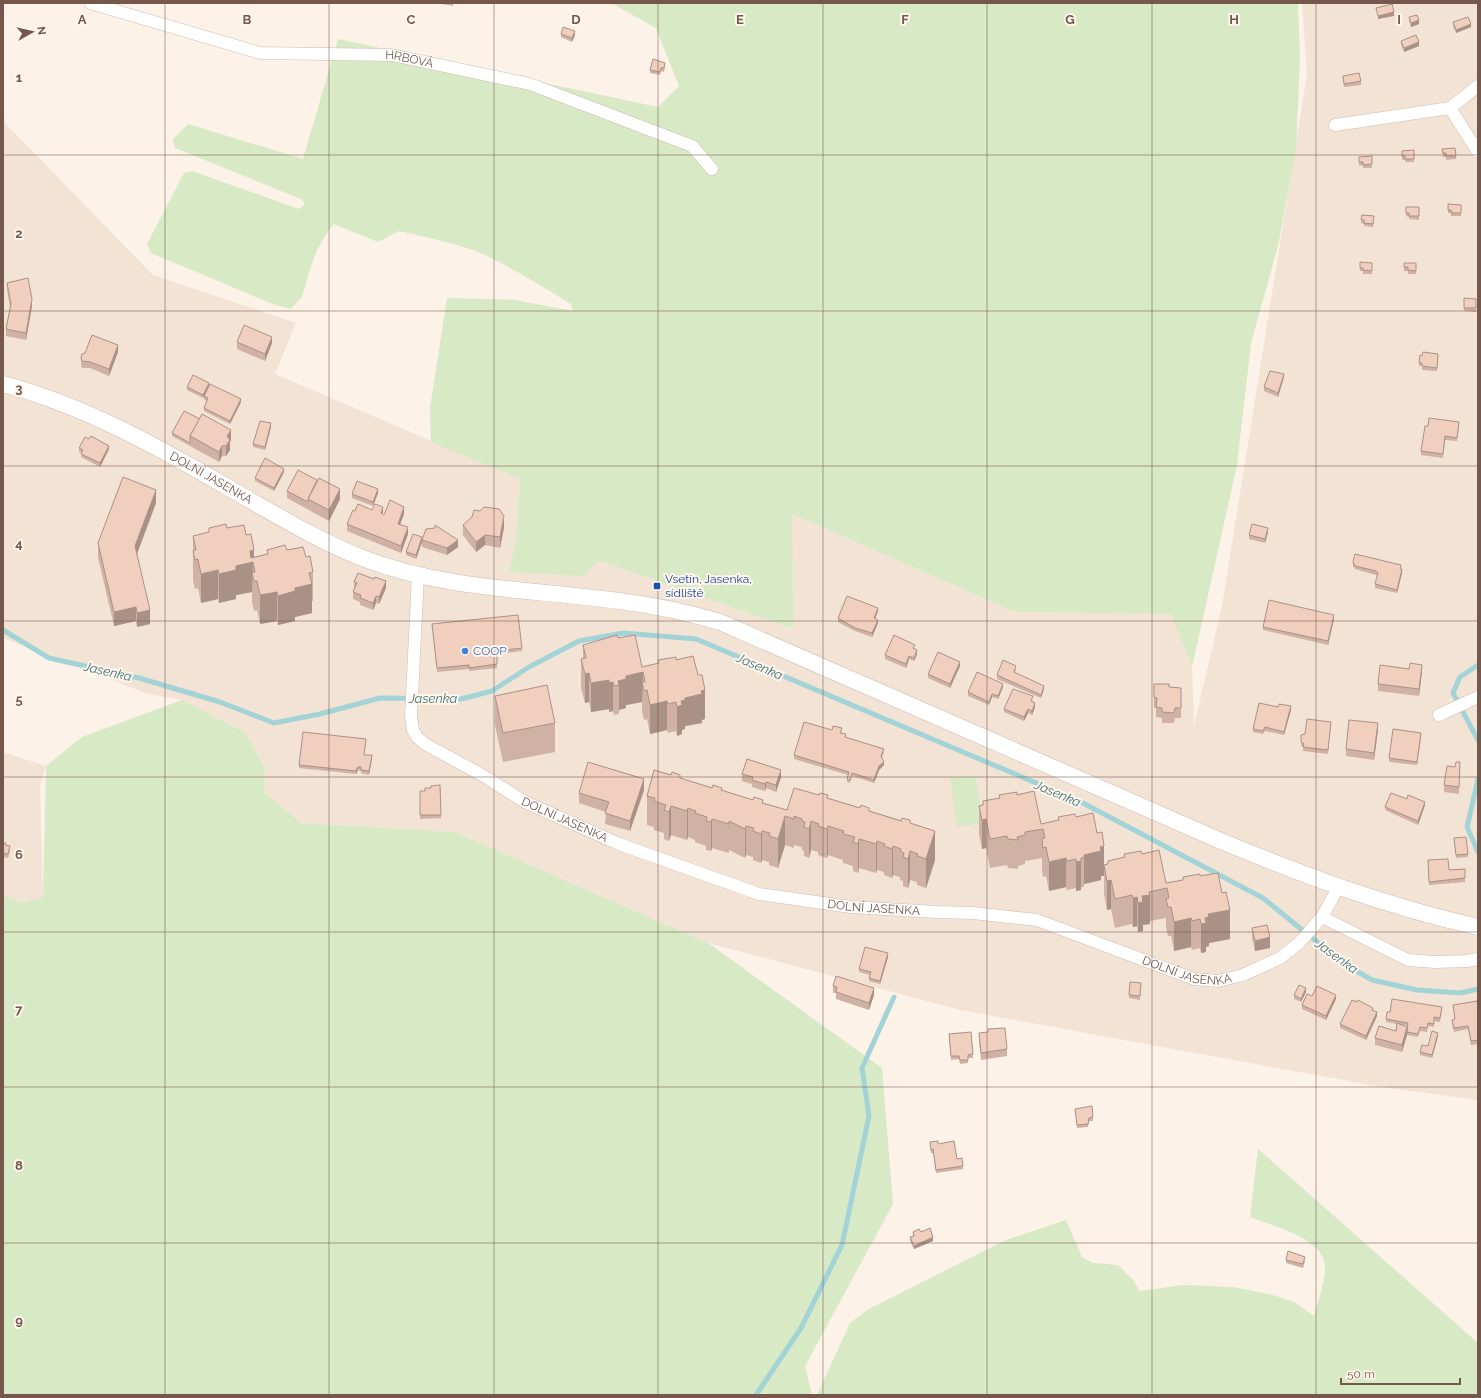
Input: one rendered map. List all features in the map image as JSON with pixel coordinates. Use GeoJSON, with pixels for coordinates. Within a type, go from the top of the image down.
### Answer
{"type":"FeatureCollection","features":[{"type":"Feature","properties":{"kind":"street","name":"HRBOVÁ"},"geometry":{"type":"LineString","coordinates":[[90,3],[260,53],[392,55],[530,84],[692,146],[712,169]]}},
{"type":"Feature","properties":{"kind":"street"},"geometry":{"type":"LineString","coordinates":[[1335,125],[1450,108],[1478,86]]}},
{"type":"Feature","properties":{"kind":"street"},"geometry":{"type":"LineString","coordinates":[[1450,108],[1478,152]]}},
{"type":"Feature","properties":{"kind":"street","name":"DOLNÍ JASENKA"},"geometry":{"type":"LineString","coordinates":[[3,384],[44,397],[98,419],[156,447],[340,548],[384,566],[418,576],[463,584],[647,605],[698,616],[748,633],[1221,841],[1338,888],[1408,909],[1478,927]]}},
{"type":"Feature","properties":{"kind":"street","name":"DOLNÍ JASENKA"},"geometry":{"type":"LineString","coordinates":[[418,576],[411,716],[413,730],[417,737],[425,744],[482,775],[525,802],[619,844],[759,894],[851,907],[937,912],[973,912],[1037,920],[1194,979],[1218,981],[1243,975],[1280,958],[1299,943],[1322,917],[1338,888]]}},
{"type":"Feature","properties":{"kind":"street"},"geometry":{"type":"LineString","coordinates":[[1439,715],[1478,697]]}},
{"type":"Feature","properties":{"kind":"street"},"geometry":{"type":"LineString","coordinates":[[1322,917],[1408,960],[1435,962],[1467,961],[1478,959]]}},
{"type":"Feature","properties":{"kind":"shaded area"},"geometry":{"type":"Polygon","coordinates":[[[1302,3],[1478,3],[1478,1100],[1381,1087],[960,1010],[708,943],[455,832],[301,823],[264,792],[265,768],[245,732],[182,700],[148,694],[3,638],[3,121],[153,275],[296,323],[275,374],[520,479],[516,536],[509,572],[597,559],[792,629],[792,514],[1015,612],[1171,614],[1192,667],[1194,726],[1222,606],[1307,75],[1302,3]]]}},
{"type":"Feature","properties":{"kind":"shaded area"},"geometry":{"type":"Polygon","coordinates":[[[3,752],[46,766],[40,785],[43,898],[22,903],[3,895],[3,752]]]}},
{"type":"Feature","properties":{"kind":"green space"},"geometry":{"type":"Polygon","coordinates":[[[611,3],[1298,3],[1300,58],[1296,149],[1278,246],[1251,343],[1237,465],[1192,667],[1171,614],[1015,612],[792,514],[793,629],[598,560],[584,576],[509,572],[516,536],[520,479],[431,442],[430,408],[447,298],[515,300],[573,311],[571,304],[518,272],[485,255],[454,244],[399,231],[378,242],[334,224],[318,248],[302,297],[291,309],[275,305],[151,253],[147,244],[184,173],[192,171],[299,209],[305,204],[301,199],[175,148],[173,139],[188,124],[303,159],[338,39],[658,107],[679,86],[656,28],[611,3]]]}},
{"type":"Feature","properties":{"kind":"green space"},"geometry":{"type":"Polygon","coordinates":[[[182,700],[245,732],[265,768],[264,792],[301,823],[455,832],[708,943],[882,1068],[893,1204],[805,1366],[812,1395],[3,1395],[3,895],[22,903],[43,897],[46,766],[82,737],[182,700]]]}},
{"type":"Feature","properties":{"kind":"green space"},"geometry":{"type":"Polygon","coordinates":[[[976,775],[983,823],[957,827],[950,778],[976,775]]]}},
{"type":"Feature","properties":{"kind":"green space"},"geometry":{"type":"Polygon","coordinates":[[[1258,1149],[1478,1343],[1478,1395],[817,1395],[850,1323],[869,1309],[1006,1240],[1066,1220],[1082,1257],[1093,1263],[1118,1265],[1133,1280],[1140,1291],[1184,1285],[1233,1287],[1273,1295],[1294,1302],[1314,1316],[1324,1279],[1325,1268],[1323,1258],[1317,1249],[1308,1241],[1284,1229],[1250,1217],[1258,1149]]]}},
{"type":"Feature","properties":{"kind":"building"},"geometry":{"type":"Polygon","coordinates":[[[1392,4],[1394,12],[1378,16],[1376,8],[1392,4]]]}},
{"type":"Feature","properties":{"kind":"building"},"geometry":{"type":"Polygon","coordinates":[[[1417,15],[1419,20],[1411,23],[1409,17],[1417,15]]]}},
{"type":"Feature","properties":{"kind":"building"},"geometry":{"type":"Polygon","coordinates":[[[1468,17],[1471,24],[1456,30],[1453,22],[1468,17]]]}},
{"type":"Feature","properties":{"kind":"building"},"geometry":{"type":"Polygon","coordinates":[[[563,27],[575,31],[572,38],[561,34],[563,27]]]}},
{"type":"Feature","properties":{"kind":"building"},"geometry":{"type":"Polygon","coordinates":[[[1416,35],[1419,42],[1404,48],[1401,41],[1416,35]]]}},
{"type":"Feature","properties":{"kind":"building"},"geometry":{"type":"Polygon","coordinates":[[[653,59],[665,63],[664,68],[661,68],[660,72],[650,70],[653,59]]]}},
{"type":"Feature","properties":{"kind":"building"},"geometry":{"type":"Polygon","coordinates":[[[1359,73],[1361,81],[1344,84],[1343,76],[1359,73]]]}},
{"type":"Feature","properties":{"kind":"building"},"geometry":{"type":"Polygon","coordinates":[[[1455,148],[1456,156],[1446,156],[1446,153],[1443,153],[1442,149],[1455,148]]]}},
{"type":"Feature","properties":{"kind":"building"},"geometry":{"type":"Polygon","coordinates":[[[1414,150],[1414,159],[1405,159],[1405,156],[1402,156],[1402,151],[1414,150]]]}},
{"type":"Feature","properties":{"kind":"building"},"geometry":{"type":"Polygon","coordinates":[[[1372,156],[1372,164],[1363,165],[1363,162],[1359,162],[1359,157],[1372,156]]]}},
{"type":"Feature","properties":{"kind":"building"},"geometry":{"type":"Polygon","coordinates":[[[1448,204],[1461,205],[1461,213],[1451,213],[1451,210],[1448,210],[1448,204]]]}},
{"type":"Feature","properties":{"kind":"building"},"geometry":{"type":"Polygon","coordinates":[[[1406,207],[1419,207],[1419,216],[1409,216],[1409,213],[1406,213],[1406,207]]]}},
{"type":"Feature","properties":{"kind":"building"},"geometry":{"type":"Polygon","coordinates":[[[1362,215],[1374,216],[1373,224],[1364,223],[1364,220],[1361,220],[1362,215]]]}},
{"type":"Feature","properties":{"kind":"building"},"geometry":{"type":"Polygon","coordinates":[[[1360,262],[1372,263],[1372,271],[1363,270],[1363,268],[1360,268],[1360,262]]]}},
{"type":"Feature","properties":{"kind":"building"},"geometry":{"type":"Polygon","coordinates":[[[1404,263],[1416,263],[1416,271],[1408,270],[1408,267],[1404,267],[1404,263]]]}},
{"type":"Feature","properties":{"kind":"building"},"geometry":{"type":"Polygon","coordinates":[[[28,278],[32,299],[26,333],[6,329],[11,304],[7,283],[28,278]]]}},
{"type":"Feature","properties":{"kind":"building"},"geometry":{"type":"Polygon","coordinates":[[[1464,298],[1476,299],[1476,308],[1464,308],[1464,298]]]}},
{"type":"Feature","properties":{"kind":"building"},"geometry":{"type":"Polygon","coordinates":[[[244,325],[272,337],[265,354],[237,342],[244,325]]]}},
{"type":"Feature","properties":{"kind":"building"},"geometry":{"type":"Polygon","coordinates":[[[92,335],[118,345],[109,369],[90,362],[82,361],[82,354],[85,353],[92,335]]]}},
{"type":"Feature","properties":{"kind":"building"},"geometry":{"type":"Polygon","coordinates":[[[1423,352],[1438,354],[1437,368],[1422,366],[1422,363],[1419,363],[1420,355],[1422,356],[1423,352]]]}},
{"type":"Feature","properties":{"kind":"building"},"geometry":{"type":"Polygon","coordinates":[[[1270,371],[1284,374],[1278,393],[1264,387],[1270,371]]]}},
{"type":"Feature","properties":{"kind":"building"},"geometry":{"type":"Polygon","coordinates":[[[193,375],[209,383],[203,395],[187,387],[193,375]]]}},
{"type":"Feature","properties":{"kind":"building"},"geometry":{"type":"Polygon","coordinates":[[[210,384],[241,399],[230,421],[204,408],[208,398],[204,396],[210,384]]]}},
{"type":"Feature","properties":{"kind":"building"},"geometry":{"type":"Polygon","coordinates":[[[184,411],[200,419],[190,436],[190,443],[172,433],[184,411]]]}},
{"type":"Feature","properties":{"kind":"building"},"geometry":{"type":"Polygon","coordinates":[[[202,414],[231,430],[227,436],[230,440],[226,446],[222,446],[219,452],[190,436],[202,414]]]}},
{"type":"Feature","properties":{"kind":"building"},"geometry":{"type":"Polygon","coordinates":[[[1429,418],[1459,422],[1457,438],[1445,436],[1443,454],[1421,451],[1425,426],[1428,426],[1429,418]]]}},
{"type":"Feature","properties":{"kind":"building"},"geometry":{"type":"Polygon","coordinates":[[[260,421],[271,423],[265,447],[253,444],[260,421]]]}},
{"type":"Feature","properties":{"kind":"building"},"geometry":{"type":"Polygon","coordinates":[[[91,436],[109,446],[100,463],[81,454],[83,450],[79,448],[85,437],[89,439],[91,436]]]}},
{"type":"Feature","properties":{"kind":"building"},"geometry":{"type":"Polygon","coordinates":[[[265,458],[284,469],[274,488],[255,478],[265,458]]]}},
{"type":"Feature","properties":{"kind":"building"},"geometry":{"type":"Polygon","coordinates":[[[298,470],[317,480],[308,502],[287,491],[298,470]]]}},
{"type":"Feature","properties":{"kind":"building"},"geometry":{"type":"Polygon","coordinates":[[[123,477],[156,490],[135,546],[150,610],[137,613],[136,607],[114,612],[98,543],[123,477]]]}},
{"type":"Feature","properties":{"kind":"building"},"geometry":{"type":"Polygon","coordinates":[[[319,478],[340,489],[329,510],[308,499],[319,478]]]}},
{"type":"Feature","properties":{"kind":"building"},"geometry":{"type":"Polygon","coordinates":[[[357,481],[378,489],[373,502],[352,494],[357,481]]]}},
{"type":"Feature","properties":{"kind":"building"},"geometry":{"type":"Polygon","coordinates":[[[390,500],[404,507],[398,524],[408,527],[401,546],[347,524],[353,510],[355,511],[358,504],[372,510],[375,504],[383,507],[381,513],[384,515],[390,500]]]}},
{"type":"Feature","properties":{"kind":"building"},"geometry":{"type":"Polygon","coordinates":[[[484,507],[499,509],[504,516],[500,537],[485,535],[476,542],[463,525],[472,517],[474,510],[480,511],[484,507]]]}},
{"type":"Feature","properties":{"kind":"building"},"geometry":{"type":"Polygon","coordinates":[[[226,524],[227,528],[244,525],[246,535],[251,534],[254,550],[250,551],[251,558],[268,554],[267,550],[285,545],[287,550],[303,547],[306,557],[310,556],[313,572],[309,573],[312,584],[295,588],[295,591],[278,596],[277,592],[260,595],[257,581],[254,581],[252,573],[255,572],[253,562],[236,566],[236,570],[219,574],[218,570],[201,574],[198,559],[195,560],[193,551],[196,550],[193,536],[209,532],[209,528],[226,524]]]}},
{"type":"Feature","properties":{"kind":"building"},"geometry":{"type":"Polygon","coordinates":[[[1252,524],[1268,528],[1265,539],[1249,535],[1252,524]]]}},
{"type":"Feature","properties":{"kind":"building"},"geometry":{"type":"Polygon","coordinates":[[[435,525],[458,540],[447,548],[422,540],[426,529],[435,528],[435,525]]]}},
{"type":"Feature","properties":{"kind":"building"},"geometry":{"type":"Polygon","coordinates":[[[413,534],[422,537],[416,555],[406,552],[413,534]]]}},
{"type":"Feature","properties":{"kind":"building"},"geometry":{"type":"Polygon","coordinates":[[[1355,554],[1401,565],[1400,569],[1402,569],[1397,590],[1375,584],[1378,573],[1376,571],[1355,566],[1353,562],[1355,554]]]}},
{"type":"Feature","properties":{"kind":"building"},"geometry":{"type":"Polygon","coordinates":[[[358,573],[374,579],[375,577],[386,581],[379,597],[376,596],[373,603],[360,598],[361,595],[353,592],[357,583],[354,582],[358,573]]]}},
{"type":"Feature","properties":{"kind":"building"},"geometry":{"type":"Polygon","coordinates":[[[847,596],[878,608],[874,618],[878,620],[872,633],[855,628],[838,618],[847,596]]]}},
{"type":"Feature","properties":{"kind":"building"},"geometry":{"type":"Polygon","coordinates":[[[1269,600],[1334,615],[1328,641],[1263,627],[1269,600]]]}},
{"type":"Feature","properties":{"kind":"building","name":"COOP"},"geometry":{"type":"Polygon","coordinates":[[[518,615],[522,648],[505,650],[497,653],[497,664],[469,668],[469,665],[437,668],[432,624],[518,615]]]}},
{"type":"Feature","properties":{"kind":"building"},"geometry":{"type":"Polygon","coordinates":[[[617,635],[618,638],[635,635],[642,667],[659,663],[658,660],[676,657],[676,660],[693,656],[698,675],[702,675],[705,690],[701,691],[702,694],[685,698],[685,700],[681,701],[682,705],[677,707],[676,702],[668,704],[667,701],[650,705],[647,690],[644,691],[642,682],[645,682],[643,672],[626,676],[626,679],[618,681],[619,685],[614,686],[613,682],[609,683],[609,680],[591,683],[589,673],[585,674],[581,659],[586,658],[583,645],[617,635]]]}},
{"type":"Feature","properties":{"kind":"building"},"geometry":{"type":"Polygon","coordinates":[[[894,635],[915,645],[913,648],[917,650],[914,658],[909,656],[906,664],[885,655],[894,635]]]}},
{"type":"Feature","properties":{"kind":"building"},"geometry":{"type":"Polygon","coordinates":[[[938,652],[960,662],[950,684],[928,674],[938,652]]]}},
{"type":"Feature","properties":{"kind":"building"},"geometry":{"type":"Polygon","coordinates":[[[1003,660],[1016,666],[1014,672],[1044,686],[1041,695],[997,675],[1003,660]]]}},
{"type":"Feature","properties":{"kind":"building"},"geometry":{"type":"Polygon","coordinates":[[[1410,663],[1422,665],[1419,689],[1378,684],[1380,665],[1409,669],[1410,663]]]}},
{"type":"Feature","properties":{"kind":"building"},"geometry":{"type":"Polygon","coordinates":[[[977,672],[1003,684],[998,696],[992,694],[989,702],[968,692],[977,672]]]}},
{"type":"Feature","properties":{"kind":"building"},"geometry":{"type":"Polygon","coordinates":[[[1154,684],[1169,684],[1169,687],[1181,688],[1181,708],[1175,708],[1174,713],[1162,712],[1162,708],[1156,707],[1157,698],[1154,697],[1154,684]]]}},
{"type":"Feature","properties":{"kind":"building"},"geometry":{"type":"Polygon","coordinates":[[[547,685],[555,723],[503,733],[495,696],[547,685]]]}},
{"type":"Feature","properties":{"kind":"building"},"geometry":{"type":"Polygon","coordinates":[[[1013,689],[1033,696],[1031,701],[1035,703],[1032,711],[1028,709],[1024,717],[1004,709],[1013,689]]]}},
{"type":"Feature","properties":{"kind":"building"},"geometry":{"type":"Polygon","coordinates":[[[1259,703],[1278,707],[1279,704],[1291,706],[1284,732],[1265,727],[1263,731],[1253,729],[1259,703]]]}},
{"type":"Feature","properties":{"kind":"building"},"geometry":{"type":"Polygon","coordinates":[[[1307,719],[1331,722],[1328,750],[1303,747],[1304,744],[1301,741],[1301,735],[1305,734],[1307,719]]]}},
{"type":"Feature","properties":{"kind":"building"},"geometry":{"type":"Polygon","coordinates":[[[1349,720],[1378,723],[1374,753],[1346,749],[1349,720]]]}},
{"type":"Feature","properties":{"kind":"building"},"geometry":{"type":"Polygon","coordinates":[[[804,722],[832,730],[833,726],[842,728],[840,733],[846,734],[845,737],[884,749],[881,756],[884,762],[879,766],[874,780],[852,773],[850,780],[847,779],[849,772],[794,755],[804,722]]]}},
{"type":"Feature","properties":{"kind":"building"},"geometry":{"type":"Polygon","coordinates":[[[1393,729],[1421,733],[1417,762],[1389,758],[1393,729]]]}},
{"type":"Feature","properties":{"kind":"building"},"geometry":{"type":"Polygon","coordinates":[[[303,732],[366,739],[364,755],[372,755],[369,771],[361,770],[361,767],[358,767],[356,771],[299,765],[303,732]]]}},
{"type":"Feature","properties":{"kind":"building"},"geometry":{"type":"Polygon","coordinates":[[[747,759],[781,770],[776,785],[766,782],[765,784],[752,780],[753,777],[742,774],[747,759]]]}},
{"type":"Feature","properties":{"kind":"building"},"geometry":{"type":"Polygon","coordinates":[[[588,762],[644,779],[630,821],[605,813],[609,802],[579,793],[588,762]]]}},
{"type":"Feature","properties":{"kind":"building"},"geometry":{"type":"Polygon","coordinates":[[[1456,762],[1460,762],[1459,787],[1444,785],[1447,766],[1455,767],[1456,762]]]}},
{"type":"Feature","properties":{"kind":"building"},"geometry":{"type":"Polygon","coordinates":[[[654,770],[671,775],[672,772],[680,775],[680,778],[712,788],[713,785],[722,788],[721,790],[753,800],[754,797],[763,800],[762,803],[787,810],[794,788],[819,795],[820,793],[828,795],[827,798],[860,808],[861,805],[869,808],[869,811],[901,821],[902,818],[910,820],[910,823],[935,831],[926,859],[917,856],[918,854],[910,851],[908,859],[903,857],[904,853],[900,851],[901,849],[893,846],[892,849],[877,841],[876,844],[859,839],[858,844],[853,842],[855,837],[843,834],[844,831],[828,826],[827,829],[818,826],[819,824],[811,821],[809,829],[804,827],[805,822],[802,821],[802,819],[794,816],[794,819],[785,816],[778,839],[769,836],[770,833],[762,831],[761,834],[753,831],[754,828],[746,826],[745,829],[729,821],[729,824],[712,819],[711,822],[706,821],[707,817],[695,813],[696,811],[688,808],[687,811],[671,806],[669,812],[664,810],[666,805],[654,801],[655,798],[647,796],[654,770]]]}},
{"type":"Feature","properties":{"kind":"building"},"geometry":{"type":"Polygon","coordinates":[[[440,785],[441,815],[420,815],[420,791],[425,791],[425,788],[431,788],[431,786],[440,785]]]}},
{"type":"Feature","properties":{"kind":"building"},"geometry":{"type":"Polygon","coordinates":[[[1034,791],[1041,824],[1059,820],[1058,817],[1075,814],[1076,817],[1093,813],[1097,833],[1102,832],[1104,846],[1100,847],[1101,851],[1084,855],[1084,858],[1081,858],[1081,861],[1076,862],[1076,859],[1067,861],[1066,858],[1049,862],[1046,847],[1043,848],[1042,839],[1045,838],[1043,829],[1025,832],[1025,835],[1017,837],[1018,840],[1008,839],[1007,836],[990,839],[986,819],[982,820],[979,806],[983,805],[983,801],[1000,798],[999,795],[1017,792],[1017,795],[1034,791]]]}},
{"type":"Feature","properties":{"kind":"building"},"geometry":{"type":"Polygon","coordinates":[[[1391,793],[1407,799],[1408,795],[1425,802],[1418,821],[1385,807],[1391,793]]]}},
{"type":"Feature","properties":{"kind":"building"},"geometry":{"type":"Polygon","coordinates":[[[1466,837],[1468,854],[1456,855],[1454,838],[1466,837]]]}},
{"type":"Feature","properties":{"kind":"building"},"geometry":{"type":"Polygon","coordinates":[[[3,843],[10,846],[8,854],[3,853],[3,843]]]}},
{"type":"Feature","properties":{"kind":"building"},"geometry":{"type":"Polygon","coordinates":[[[1159,850],[1166,883],[1183,880],[1183,877],[1218,873],[1222,893],[1226,892],[1230,910],[1208,914],[1209,917],[1205,918],[1206,923],[1201,924],[1200,919],[1192,921],[1191,918],[1174,922],[1171,907],[1168,907],[1166,899],[1169,898],[1167,888],[1149,892],[1150,895],[1142,896],[1143,902],[1138,903],[1137,897],[1133,898],[1132,895],[1115,899],[1111,880],[1107,881],[1104,865],[1108,864],[1108,861],[1125,857],[1124,854],[1141,851],[1142,854],[1159,850]]]}},
{"type":"Feature","properties":{"kind":"building"},"geometry":{"type":"Polygon","coordinates":[[[1448,859],[1449,870],[1465,869],[1465,878],[1429,882],[1428,860],[1448,859]]]}},
{"type":"Feature","properties":{"kind":"building"},"geometry":{"type":"Polygon","coordinates":[[[1267,925],[1270,937],[1255,941],[1252,928],[1267,925]]]}},
{"type":"Feature","properties":{"kind":"building"},"geometry":{"type":"Polygon","coordinates":[[[865,947],[888,953],[880,981],[869,978],[871,972],[859,969],[865,947]]]}},
{"type":"Feature","properties":{"kind":"building"},"geometry":{"type":"Polygon","coordinates":[[[836,976],[874,988],[869,1003],[836,992],[837,987],[833,986],[836,976]]]}},
{"type":"Feature","properties":{"kind":"building"},"geometry":{"type":"Polygon","coordinates":[[[1130,982],[1141,983],[1140,996],[1129,995],[1130,982]]]}},
{"type":"Feature","properties":{"kind":"building"},"geometry":{"type":"Polygon","coordinates":[[[1299,985],[1306,988],[1301,999],[1294,995],[1299,985]]]}},
{"type":"Feature","properties":{"kind":"building"},"geometry":{"type":"Polygon","coordinates":[[[1317,986],[1336,995],[1326,1016],[1302,1005],[1307,994],[1312,996],[1317,986]]]}},
{"type":"Feature","properties":{"kind":"building"},"geometry":{"type":"Polygon","coordinates":[[[1392,999],[1442,1007],[1440,1018],[1434,1017],[1434,1024],[1428,1023],[1427,1028],[1420,1027],[1418,1034],[1407,1032],[1408,1023],[1386,1019],[1387,1012],[1390,1012],[1392,999]]]}},
{"type":"Feature","properties":{"kind":"building"},"geometry":{"type":"Polygon","coordinates":[[[1352,1000],[1357,1002],[1358,1000],[1373,1008],[1372,1010],[1377,1012],[1366,1036],[1340,1024],[1352,1000]]]}},
{"type":"Feature","properties":{"kind":"building"},"geometry":{"type":"Polygon","coordinates":[[[1477,1001],[1478,1040],[1471,1041],[1468,1026],[1454,1028],[1452,1020],[1455,1019],[1453,1005],[1477,1001]]]}},
{"type":"Feature","properties":{"kind":"building"},"geometry":{"type":"Polygon","coordinates":[[[1397,1023],[1407,1027],[1402,1045],[1375,1038],[1379,1026],[1396,1031],[1397,1023]]]}},
{"type":"Feature","properties":{"kind":"building"},"geometry":{"type":"Polygon","coordinates":[[[1005,1028],[1007,1049],[981,1053],[979,1033],[988,1032],[988,1029],[1005,1028]]]}},
{"type":"Feature","properties":{"kind":"building"},"geometry":{"type":"Polygon","coordinates":[[[1432,1031],[1438,1033],[1432,1055],[1420,1052],[1422,1045],[1428,1046],[1432,1031]]]}},
{"type":"Feature","properties":{"kind":"building"},"geometry":{"type":"Polygon","coordinates":[[[971,1032],[973,1054],[968,1055],[968,1060],[960,1060],[959,1056],[951,1056],[949,1034],[971,1032]]]}},
{"type":"Feature","properties":{"kind":"building"},"geometry":{"type":"Polygon","coordinates":[[[1092,1106],[1093,1117],[1089,1118],[1088,1124],[1077,1125],[1075,1109],[1092,1106]]]}},
{"type":"Feature","properties":{"kind":"building"},"geometry":{"type":"Polygon","coordinates":[[[938,1141],[938,1144],[954,1141],[957,1159],[962,1158],[963,1166],[936,1170],[933,1149],[931,1150],[930,1142],[938,1141]]]}},
{"type":"Feature","properties":{"kind":"building"},"geometry":{"type":"Polygon","coordinates":[[[930,1228],[933,1237],[914,1246],[910,1237],[914,1236],[913,1232],[919,1229],[921,1232],[930,1228]]]}},
{"type":"Feature","properties":{"kind":"building"},"geometry":{"type":"Polygon","coordinates":[[[1288,1251],[1305,1257],[1303,1264],[1286,1260],[1288,1251]]]}},
{"type":"Feature","properties":{"kind":"waterway","name":"Jasenka"},"geometry":{"type":"LineString","coordinates":[[3,630],[49,658],[139,678],[220,702],[274,723],[320,714],[380,698],[461,699],[492,691],[529,667],[579,641],[623,633],[696,639],[1081,802],[1263,898],[1343,963],[1372,980],[1417,990],[1460,993],[1478,989]]}},
{"type":"Feature","properties":{"kind":"waterway"},"geometry":{"type":"LineString","coordinates":[[1478,665],[1460,677],[1453,693],[1478,740]]}},
{"type":"Feature","properties":{"kind":"waterway"},"geometry":{"type":"LineString","coordinates":[[1478,779],[1467,827],[1478,852]]}},
{"type":"Feature","properties":{"kind":"waterway"},"geometry":{"type":"LineString","coordinates":[[756,1395],[801,1328],[842,1245],[869,1116],[862,1068],[894,997]]}},
{"type":"Feature","properties":{"kind":"place","name":"Vsetín, Jasenka, sídliště"},"geometry":{"type":"Point","coordinates":[657,586]}},
{"type":"Feature","properties":{"kind":"place","name":"COOP"},"geometry":{"type":"Point","coordinates":[465,651]}}]}
